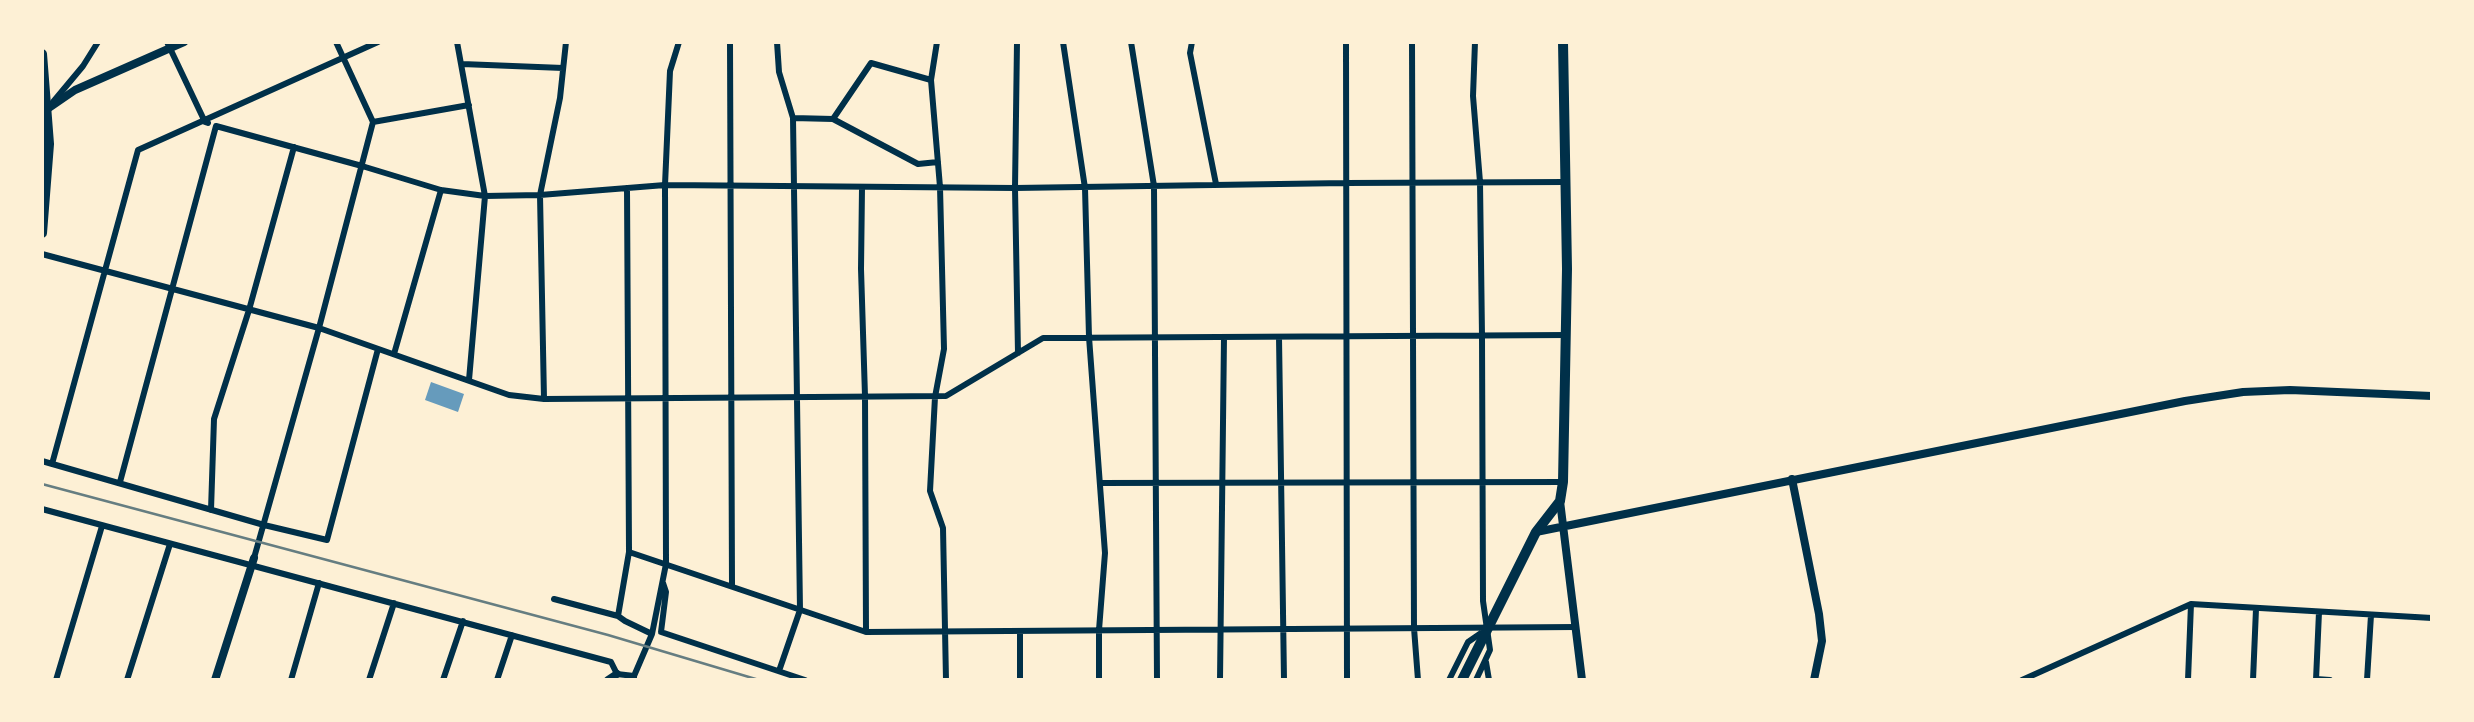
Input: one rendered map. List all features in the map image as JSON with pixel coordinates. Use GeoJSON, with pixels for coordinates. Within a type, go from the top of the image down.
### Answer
{"type":"FeatureCollection","features":[{"type":"Feature","properties":{"kind":"main road"},"geometry":{"type":"LineString","coordinates":[[1462,680],[1536,532],[1560,501],[1563,482],[1567,335],[1563,42]]}},
{"type":"Feature","properties":{"kind":"main road"},"geometry":{"type":"LineString","coordinates":[[42,54],[48,178],[42,233]]}},
{"type":"Feature","properties":{"kind":"street"},"geometry":{"type":"LineString","coordinates":[[45,111],[83,66],[98,42]]}},
{"type":"Feature","properties":{"kind":"street"},"geometry":{"type":"LineString","coordinates":[[45,111],[75,90],[169,45],[184,42]]}},
{"type":"Feature","properties":{"kind":"street"},"geometry":{"type":"LineString","coordinates":[[215,680],[263,527],[373,122],[336,42]]}},
{"type":"Feature","properties":{"kind":"street"},"geometry":{"type":"LineString","coordinates":[[52,464],[138,150],[378,42]]}},
{"type":"Feature","properties":{"kind":"street"},"geometry":{"type":"LineString","coordinates":[[457,42],[485,196],[469,380]]}},
{"type":"Feature","properties":{"kind":"street"},"geometry":{"type":"LineString","coordinates":[[544,399],[540,195],[560,98],[566,42]]}},
{"type":"Feature","properties":{"kind":"street"},"geometry":{"type":"LineString","coordinates":[[608,680],[617,674],[634,678],[652,634],[666,564],[665,185],[670,71],[679,42]]}},
{"type":"Feature","properties":{"kind":"street"},"geometry":{"type":"LineString","coordinates":[[730,42],[732,585]]}},
{"type":"Feature","properties":{"kind":"street"},"geometry":{"type":"LineString","coordinates":[[937,42],[931,79],[940,187],[944,349],[935,397],[930,491],[943,528],[946,680]]}},
{"type":"Feature","properties":{"kind":"street"},"geometry":{"type":"LineString","coordinates":[[1017,42],[1015,188],[1018,353]]}},
{"type":"Feature","properties":{"kind":"street"},"geometry":{"type":"LineString","coordinates":[[1063,42],[1086,188],[1089,337],[1105,553],[1099,630],[1099,680]]}},
{"type":"Feature","properties":{"kind":"street"},"geometry":{"type":"LineString","coordinates":[[1131,42],[1154,186],[1157,680]]}},
{"type":"Feature","properties":{"kind":"street"},"geometry":{"type":"LineString","coordinates":[[1192,42],[1190,53],[1216,184]]}},
{"type":"Feature","properties":{"kind":"street"},"geometry":{"type":"LineString","coordinates":[[1346,42],[1347,680]]}},
{"type":"Feature","properties":{"kind":"street"},"geometry":{"type":"LineString","coordinates":[[1412,42],[1414,628],[1418,680]]}},
{"type":"Feature","properties":{"kind":"street"},"geometry":{"type":"LineString","coordinates":[[1475,42],[1473,96],[1480,182],[1483,601],[1490,650],[1476,680]]}},
{"type":"Feature","properties":{"kind":"street"},"geometry":{"type":"LineString","coordinates":[[778,43],[779,72],[793,118],[800,610],[779,671]]}},
{"type":"Feature","properties":{"kind":"street"},"geometry":{"type":"LineString","coordinates":[[169,45],[205,122],[441,190],[485,196],[540,195],[665,185],[1086,188],[1216,184],[1565,183]]}},
{"type":"Feature","properties":{"kind":"street"},"geometry":{"type":"LineString","coordinates":[[833,119],[871,63],[931,79]]}},
{"type":"Feature","properties":{"kind":"street"},"geometry":{"type":"LineString","coordinates":[[462,64],[563,68]]}},
{"type":"Feature","properties":{"kind":"street"},"geometry":{"type":"LineString","coordinates":[[373,122],[469,105]]}},
{"type":"Feature","properties":{"kind":"street"},"geometry":{"type":"LineString","coordinates":[[793,118],[833,119],[918,164],[938,162]]}},
{"type":"Feature","properties":{"kind":"street"},"geometry":{"type":"LineString","coordinates":[[120,482],[216,126]]}},
{"type":"Feature","properties":{"kind":"street"},"geometry":{"type":"LineString","coordinates":[[211,510],[214,419],[249,310],[294,148]]}},
{"type":"Feature","properties":{"kind":"street"},"geometry":{"type":"LineString","coordinates":[[618,615],[629,552],[627,188]]}},
{"type":"Feature","properties":{"kind":"street"},"geometry":{"type":"LineString","coordinates":[[862,188],[866,632]]}},
{"type":"Feature","properties":{"kind":"street"},"geometry":{"type":"LineString","coordinates":[[394,354],[441,190]]}},
{"type":"Feature","properties":{"kind":"street"},"geometry":{"type":"LineString","coordinates":[[42,254],[172,291],[319,328],[509,394],[544,399],[946,396],[1043,338],[1567,335]]}},
{"type":"Feature","properties":{"kind":"street"},"geometry":{"type":"LineString","coordinates":[[1220,680],[1224,337]]}},
{"type":"Feature","properties":{"kind":"street"},"geometry":{"type":"LineString","coordinates":[[1279,337],[1284,680]]}},
{"type":"Feature","properties":{"kind":"street"},"geometry":{"type":"LineString","coordinates":[[42,461],[120,482],[263,527],[327,540],[378,349]]}},
{"type":"Feature","properties":{"kind":"street"},"geometry":{"type":"LineString","coordinates":[[1536,532],[2173,403],[2243,392],[2353,391],[2432,396]]}},
{"type":"Feature","properties":{"kind":"street"},"geometry":{"type":"LineString","coordinates":[[1792,479],[1822,641],[1814,680]]}},
{"type":"Feature","properties":{"kind":"street"},"geometry":{"type":"LineString","coordinates":[[1100,483],[1563,482]]}},
{"type":"Feature","properties":{"kind":"street"},"geometry":{"type":"LineString","coordinates":[[1560,501],[1582,680]]}},
{"type":"Feature","properties":{"kind":"street"},"geometry":{"type":"LineString","coordinates":[[42,509],[170,544],[253,562],[319,583],[611,662],[617,674]]}},
{"type":"Feature","properties":{"kind":"street"},"geometry":{"type":"LineString","coordinates":[[56,680],[103,526]]}},
{"type":"Feature","properties":{"kind":"street"},"geometry":{"type":"LineString","coordinates":[[127,680],[170,544]]}},
{"type":"Feature","properties":{"kind":"street"},"geometry":{"type":"LineString","coordinates":[[629,552],[866,632],[1576,627]]}},
{"type":"Feature","properties":{"kind":"street"},"geometry":{"type":"LineString","coordinates":[[662,580],[666,592],[661,632],[805,680]]}},
{"type":"Feature","properties":{"kind":"street"},"geometry":{"type":"LineString","coordinates":[[291,680],[319,583]]}},
{"type":"Feature","properties":{"kind":"street"},"geometry":{"type":"LineString","coordinates":[[554,599],[618,615],[652,634]]}},
{"type":"Feature","properties":{"kind":"street"},"geometry":{"type":"LineString","coordinates":[[369,680],[394,603]]}},
{"type":"Feature","properties":{"kind":"street"},"geometry":{"type":"LineString","coordinates":[[2188,680],[2191,604]]}},
{"type":"Feature","properties":{"kind":"street"},"geometry":{"type":"LineString","coordinates":[[2022,680],[2191,604],[2432,618]]}},
{"type":"Feature","properties":{"kind":"street"},"geometry":{"type":"LineString","coordinates":[[2253,680],[2256,609]]}},
{"type":"Feature","properties":{"kind":"street"},"geometry":{"type":"LineString","coordinates":[[2319,612],[2316,680],[2330,680]]}},
{"type":"Feature","properties":{"kind":"street"},"geometry":{"type":"LineString","coordinates":[[2367,680],[2371,615]]}},
{"type":"Feature","properties":{"kind":"street"},"geometry":{"type":"LineString","coordinates":[[443,680],[463,621]]}},
{"type":"Feature","properties":{"kind":"street"},"geometry":{"type":"LineString","coordinates":[[1449,680],[1468,642],[1488,628]]}},
{"type":"Feature","properties":{"kind":"street"},"geometry":{"type":"LineString","coordinates":[[1020,631],[1020,680]]}},
{"type":"Feature","properties":{"kind":"street"},"geometry":{"type":"LineString","coordinates":[[497,680],[512,635]]}},
{"type":"Feature","properties":{"kind":"street"},"geometry":{"type":"LineString","coordinates":[[1486,660],[1489,680]]}},
{"type":"Feature","properties":{"kind":"water"},"geometry":{"type":"Polygon","coordinates":[[[431,382],[464,394],[458,412],[425,400],[431,382]]]}},
{"type":"Feature","properties":{"kind":"railway"},"geometry":{"type":"LineString","coordinates":[[42,484],[608,635],[759,680]]}}]}
